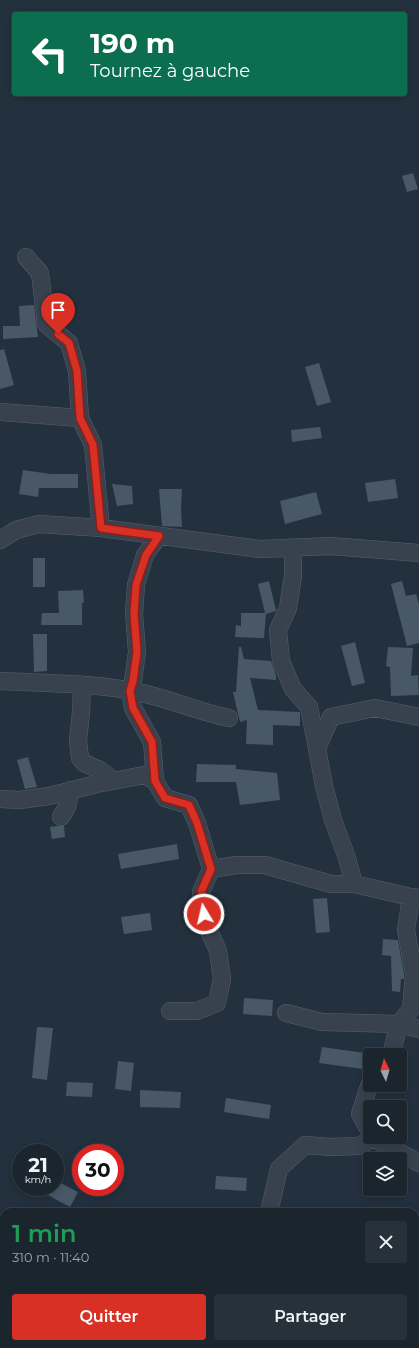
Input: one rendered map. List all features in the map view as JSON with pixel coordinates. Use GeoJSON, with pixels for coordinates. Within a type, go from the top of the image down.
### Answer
{"type":"FeatureCollection","features":[{"type":"Feature","properties":{"kind":"street"},"geometry":{"type":"LineString","coordinates":[[26,257],[40,273],[46,324],[69,343],[77,371],[80,418],[93,445],[101,528]]}},
{"type":"Feature","properties":{"kind":"street"},"geometry":{"type":"LineString","coordinates":[[0,412],[80,418]]}},
{"type":"Feature","properties":{"kind":"street"},"geometry":{"type":"LineString","coordinates":[[0,540],[16,530],[39,524],[101,528],[260,549],[331,546],[419,553]]}},
{"type":"Feature","properties":{"kind":"street"},"geometry":{"type":"LineString","coordinates":[[159,536],[146,555],[136,585],[134,614],[137,652],[130,691],[133,708],[152,742],[155,781],[165,798],[189,805],[197,823],[211,869],[201,892],[206,924],[218,951],[222,979],[217,1003],[197,1011],[170,1012]]}},
{"type":"Feature","properties":{"kind":"street"},"geometry":{"type":"LineString","coordinates":[[293,548],[293,576],[288,608],[278,630],[281,661],[293,689],[309,707],[331,717],[375,708],[419,717]]}},
{"type":"Feature","properties":{"kind":"street"},"geometry":{"type":"LineString","coordinates":[[0,681],[82,684],[130,691],[166,700],[209,714],[229,718]]}},
{"type":"Feature","properties":{"kind":"street"},"geometry":{"type":"LineString","coordinates":[[82,684],[78,741],[80,758],[84,764],[100,770],[114,781]]}},
{"type":"Feature","properties":{"kind":"street"},"geometry":{"type":"LineString","coordinates":[[309,707],[324,786],[333,820],[347,858],[354,884]]}},
{"type":"Feature","properties":{"kind":"street"},"geometry":{"type":"LineString","coordinates":[[317,748],[331,717]]}},
{"type":"Feature","properties":{"kind":"street"},"geometry":{"type":"LineString","coordinates":[[0,799],[20,800],[49,796],[144,775],[155,781]]}},
{"type":"Feature","properties":{"kind":"street"},"geometry":{"type":"LineString","coordinates":[[62,817],[67,807],[71,790]]}},
{"type":"Feature","properties":{"kind":"street"},"geometry":{"type":"LineString","coordinates":[[211,869],[237,865],[265,865],[331,884],[354,884],[415,897],[406,930],[414,974],[411,1009],[399,1024],[393,1048]]}},
{"type":"Feature","properties":{"kind":"street"},"geometry":{"type":"LineString","coordinates":[[286,1013],[322,1022],[399,1024],[419,1029]]}},
{"type":"Feature","properties":{"kind":"street"},"geometry":{"type":"LineString","coordinates":[[363,1105],[360,1114],[363,1119]]}},
{"type":"Feature","properties":{"kind":"street"},"geometry":{"type":"LineString","coordinates":[[270,1208],[279,1169],[305,1145],[331,1148],[359,1146],[363,1143]]}},
{"type":"Feature","properties":{"kind":"street"},"geometry":{"type":"LineString","coordinates":[[385,1144],[419,1163]]}},
{"type":"Feature","properties":{"kind":"building"},"geometry":{"type":"Polygon","coordinates":[[[413,173],[418,189],[407,192],[402,176],[413,173]]]}},
{"type":"Feature","properties":{"kind":"building"},"geometry":{"type":"Polygon","coordinates":[[[34,305],[38,337],[3,339],[3,326],[20,326],[19,306],[34,305]]]}},
{"type":"Feature","properties":{"kind":"building"},"geometry":{"type":"Polygon","coordinates":[[[4,349],[14,385],[0,389],[0,350],[4,349]]]}},
{"type":"Feature","properties":{"kind":"building"},"geometry":{"type":"Polygon","coordinates":[[[319,363],[331,402],[317,406],[305,367],[319,363]]]}},
{"type":"Feature","properties":{"kind":"building"},"geometry":{"type":"Polygon","coordinates":[[[320,427],[322,438],[292,442],[291,430],[320,427]]]}},
{"type":"Feature","properties":{"kind":"building"},"geometry":{"type":"Polygon","coordinates":[[[23,470],[51,474],[78,474],[78,488],[39,488],[38,497],[19,494],[23,470]]]}},
{"type":"Feature","properties":{"kind":"building"},"geometry":{"type":"Polygon","coordinates":[[[395,479],[398,498],[368,502],[365,483],[395,479]]]}},
{"type":"Feature","properties":{"kind":"building"},"geometry":{"type":"Polygon","coordinates":[[[112,484],[132,486],[133,504],[117,506],[112,484]]]}},
{"type":"Feature","properties":{"kind":"building"},"geometry":{"type":"Polygon","coordinates":[[[159,489],[182,489],[182,527],[162,526],[159,489]]]}},
{"type":"Feature","properties":{"kind":"building"},"geometry":{"type":"Polygon","coordinates":[[[316,492],[322,514],[285,524],[280,501],[316,492]]]}},
{"type":"Feature","properties":{"kind":"building"},"geometry":{"type":"Polygon","coordinates":[[[33,558],[45,558],[45,587],[33,587],[33,558]]]}},
{"type":"Feature","properties":{"kind":"building"},"geometry":{"type":"Polygon","coordinates":[[[269,581],[276,611],[266,614],[264,638],[235,637],[236,625],[241,626],[241,613],[265,613],[258,584],[269,581]]]}},
{"type":"Feature","properties":{"kind":"building"},"geometry":{"type":"Polygon","coordinates":[[[402,581],[406,596],[416,594],[419,604],[419,643],[407,646],[391,584],[402,581]]]}},
{"type":"Feature","properties":{"kind":"building"},"geometry":{"type":"Polygon","coordinates":[[[83,590],[84,603],[82,603],[82,625],[41,625],[42,613],[59,613],[58,591],[83,590]]]}},
{"type":"Feature","properties":{"kind":"building"},"geometry":{"type":"Polygon","coordinates":[[[33,634],[47,634],[47,671],[34,672],[33,634]]]}},
{"type":"Feature","properties":{"kind":"building"},"geometry":{"type":"Polygon","coordinates":[[[355,642],[365,683],[352,686],[341,646],[355,642]]]}},
{"type":"Feature","properties":{"kind":"building"},"geometry":{"type":"Polygon","coordinates":[[[239,647],[241,647],[244,659],[271,661],[276,675],[276,680],[250,678],[258,710],[300,712],[300,726],[273,725],[273,745],[246,744],[247,720],[240,722],[233,692],[236,692],[239,647]]]}},
{"type":"Feature","properties":{"kind":"building"},"geometry":{"type":"Polygon","coordinates":[[[388,647],[413,648],[411,676],[418,675],[419,695],[391,696],[390,667],[386,666],[388,647]]]}},
{"type":"Feature","properties":{"kind":"building"},"geometry":{"type":"Polygon","coordinates":[[[28,757],[37,787],[25,789],[17,760],[28,757]]]}},
{"type":"Feature","properties":{"kind":"building"},"geometry":{"type":"Polygon","coordinates":[[[197,764],[236,765],[236,769],[277,773],[280,800],[240,805],[236,782],[196,782],[197,764]]]}},
{"type":"Feature","properties":{"kind":"building"},"geometry":{"type":"Polygon","coordinates":[[[64,826],[65,837],[52,839],[50,827],[64,826]]]}},
{"type":"Feature","properties":{"kind":"building"},"geometry":{"type":"Polygon","coordinates":[[[177,844],[179,859],[121,869],[118,854],[177,844]]]}},
{"type":"Feature","properties":{"kind":"building"},"geometry":{"type":"Polygon","coordinates":[[[327,898],[330,932],[316,933],[313,899],[327,898]]]}},
{"type":"Feature","properties":{"kind":"building"},"geometry":{"type":"Polygon","coordinates":[[[150,913],[152,930],[124,934],[121,917],[150,913]]]}},
{"type":"Feature","properties":{"kind":"building"},"geometry":{"type":"Polygon","coordinates":[[[383,939],[398,940],[404,974],[404,979],[401,979],[400,992],[392,991],[391,956],[382,955],[383,939]]]}},
{"type":"Feature","properties":{"kind":"building"},"geometry":{"type":"Polygon","coordinates":[[[244,998],[273,1000],[272,1016],[243,1014],[244,998]]]}},
{"type":"Feature","properties":{"kind":"building"},"geometry":{"type":"Polygon","coordinates":[[[37,1027],[53,1028],[47,1080],[32,1078],[37,1027]]]}},
{"type":"Feature","properties":{"kind":"building"},"geometry":{"type":"Polygon","coordinates":[[[322,1047],[363,1053],[363,1069],[319,1063],[322,1047]]]}},
{"type":"Feature","properties":{"kind":"building"},"geometry":{"type":"Polygon","coordinates":[[[118,1061],[134,1063],[131,1091],[115,1089],[118,1061]]]}},
{"type":"Feature","properties":{"kind":"building"},"geometry":{"type":"Polygon","coordinates":[[[67,1082],[93,1083],[92,1097],[66,1096],[67,1082]]]}},
{"type":"Feature","properties":{"kind":"building"},"geometry":{"type":"Polygon","coordinates":[[[140,1090],[181,1092],[180,1108],[140,1107],[140,1090]]]}},
{"type":"Feature","properties":{"kind":"building"},"geometry":{"type":"Polygon","coordinates":[[[226,1098],[271,1105],[269,1119],[224,1112],[226,1098]]]}},
{"type":"Feature","properties":{"kind":"building"},"geometry":{"type":"Polygon","coordinates":[[[216,1176],[247,1178],[246,1191],[215,1189],[216,1176]]]}},
{"type":"Feature","properties":{"kind":"building"},"geometry":{"type":"Polygon","coordinates":[[[64,1185],[72,1189],[72,1196],[76,1196],[70,1207],[50,1196],[64,1196],[64,1185]]]}},
{"type":"Feature","properties":{"kind":"route"},"geometry":{"type":"LineString","coordinates":[[58,334],[69,343],[77,371],[80,418],[93,445],[101,528],[159,536],[146,555],[136,585],[134,614],[137,652],[130,691],[133,708],[152,742],[155,781],[165,798],[189,805],[197,823],[211,869],[201,892],[204,914]]}}]}
